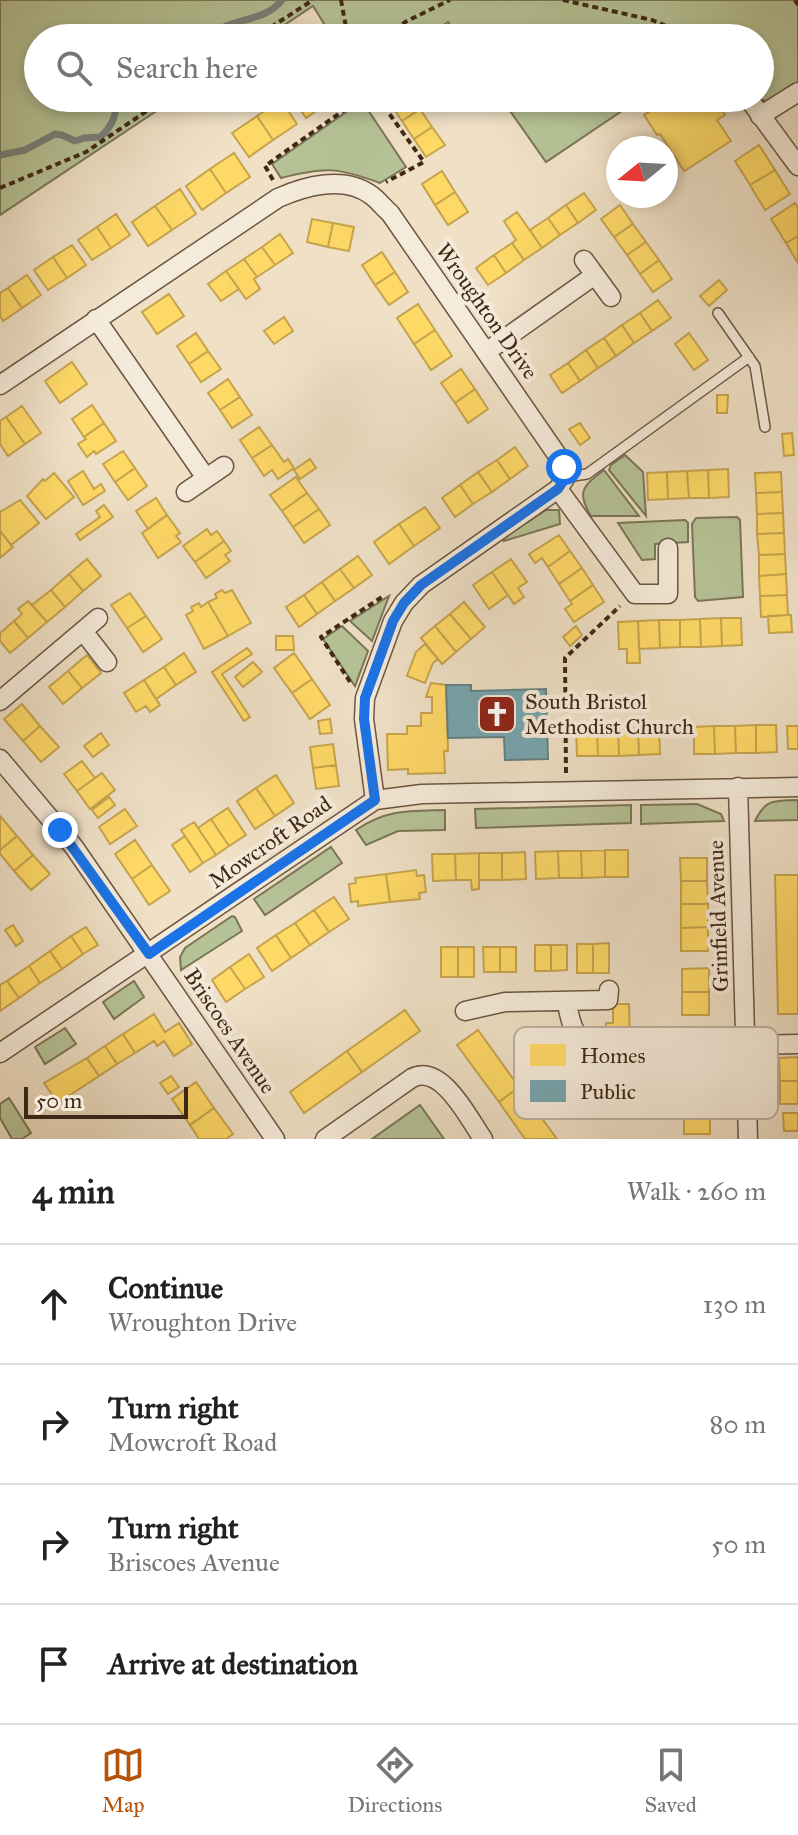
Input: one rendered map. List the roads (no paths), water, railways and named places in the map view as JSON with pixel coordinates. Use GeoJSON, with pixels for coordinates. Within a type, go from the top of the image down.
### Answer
{"type":"FeatureCollection","features":[{"type":"Feature","properties":{"kind":"street"},"geometry":{"type":"LineString","coordinates":[[774,107],[798,92]]}},
{"type":"Feature","properties":{"kind":"street"},"geometry":{"type":"LineString","coordinates":[[757,112],[798,166]]}},
{"type":"Feature","properties":{"kind":"street"},"geometry":{"type":"LineString","coordinates":[[760,116],[766,112]]}},
{"type":"Feature","properties":{"kind":"street","name":"Wroughton Drive"},"geometry":{"type":"LineString","coordinates":[[96,319],[283,196],[305,186],[317,185],[341,185],[370,193],[390,213],[562,462],[562,483],[634,593],[668,594],[668,548]]}},
{"type":"Feature","properties":{"kind":"street"},"geometry":{"type":"LineString","coordinates":[[486,352],[590,267],[611,297]]}},
{"type":"Feature","properties":{"kind":"street"},"geometry":{"type":"LineString","coordinates":[[0,385],[96,319],[206,478]]}},
{"type":"Feature","properties":{"kind":"street"},"geometry":{"type":"LineString","coordinates":[[186,492],[224,466]]}},
{"type":"Feature","properties":{"kind":"street"},"geometry":{"type":"LineString","coordinates":[[375,800],[365,705],[370,681],[393,621],[421,585],[562,483]]}},
{"type":"Feature","properties":{"kind":"street"},"geometry":{"type":"LineString","coordinates":[[0,701],[98,618]]}},
{"type":"Feature","properties":{"kind":"street"},"geometry":{"type":"LineString","coordinates":[[83,631],[107,662]]}},
{"type":"Feature","properties":{"kind":"street","name":"Briscoes Avenue"},"geometry":{"type":"LineString","coordinates":[[0,759],[74,847],[275,1139]]}},
{"type":"Feature","properties":{"kind":"street","name":"Grinfield Avenue"},"geometry":{"type":"LineString","coordinates":[[738,787],[745,1027]]}},
{"type":"Feature","properties":{"kind":"street","name":"Mowcroft Road"},"geometry":{"type":"LineString","coordinates":[[0,1053],[375,800],[422,794],[798,787]]}},
{"type":"Feature","properties":{"kind":"street"},"geometry":{"type":"LineString","coordinates":[[465,1011],[505,1002],[608,1000],[609,990]]}},
{"type":"Feature","properties":{"kind":"street"},"geometry":{"type":"LineString","coordinates":[[567,1001],[573,1027]]}},
{"type":"Feature","properties":{"kind":"street"},"geometry":{"type":"LineString","coordinates":[[778,1046],[798,1044]]}},
{"type":"Feature","properties":{"kind":"street"},"geometry":{"type":"LineString","coordinates":[[325,1139],[412,1078],[423,1074],[435,1078],[447,1088],[483,1139]]}},
{"type":"Feature","properties":{"kind":"street","name":"Grinfield Avenue"},"geometry":{"type":"LineString","coordinates":[[748,1119],[748,1139]]}},
{"type":"Feature","properties":{"kind":"lane"},"geometry":{"type":"LineString","coordinates":[[718,313],[757,373],[765,427]]}},
{"type":"Feature","properties":{"kind":"lane"},"geometry":{"type":"LineString","coordinates":[[562,483],[587,474],[749,357]]}},
{"type":"Feature","properties":{"kind":"waterway"},"geometry":{"type":"LineString","coordinates":[[232,24],[266,13],[282,0]]}},
{"type":"Feature","properties":{"kind":"waterway"},"geometry":{"type":"LineString","coordinates":[[0,155],[25,150],[55,134],[75,141],[100,137],[108,129],[114,112]]}},
{"type":"Feature","properties":{"kind":"place","name":"South Bristol Methodist Church"},"geometry":{"type":"Point","coordinates":[497,714]}}]}
